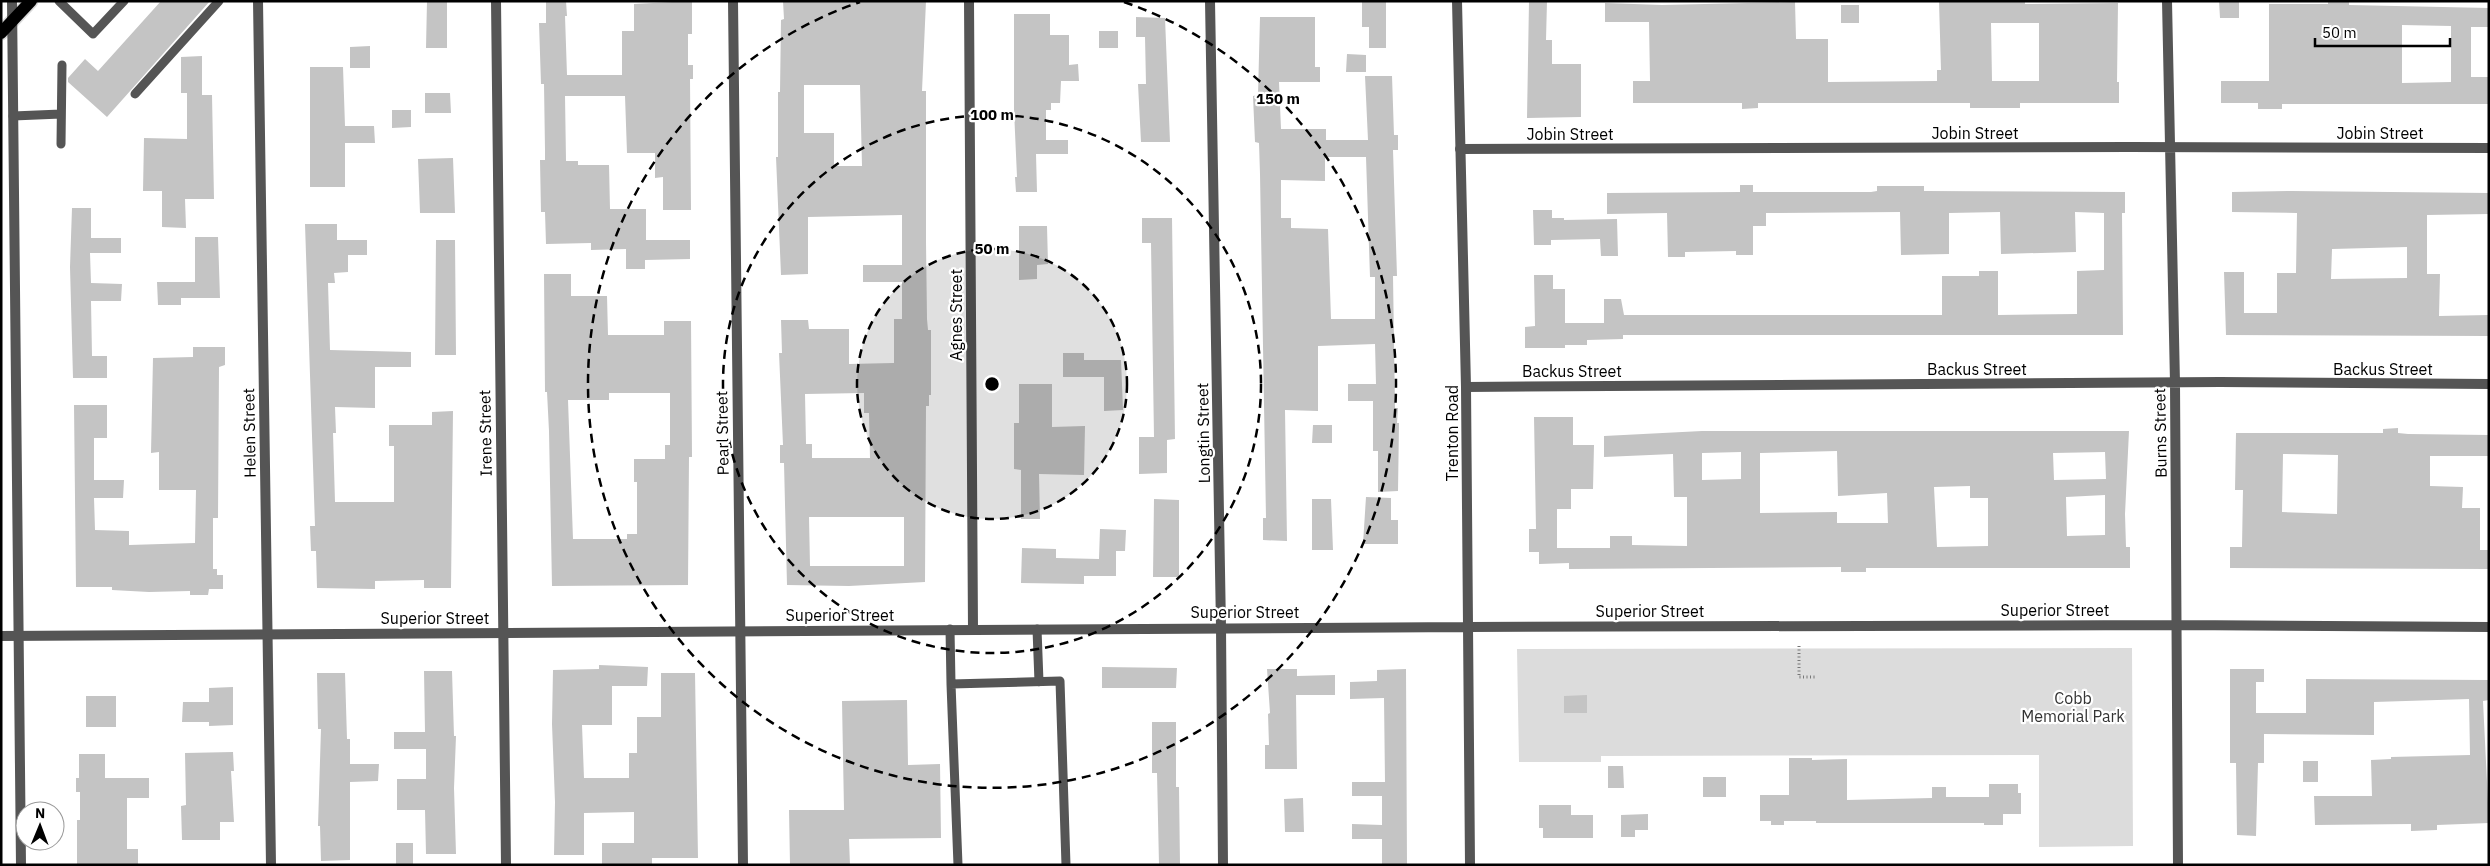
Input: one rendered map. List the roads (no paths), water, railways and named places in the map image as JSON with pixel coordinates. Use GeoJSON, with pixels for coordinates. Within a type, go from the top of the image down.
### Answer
{"type":"FeatureCollection","features":[{"type":"Feature","properties":{"kind":"main road"},"geometry":{"type":"LineString","coordinates":[[1,33],[31,1]]}},
{"type":"Feature","properties":{"kind":"street"},"geometry":{"type":"LineString","coordinates":[[12,1],[20,865]]}},
{"type":"Feature","properties":{"kind":"street","name":"Helen Street"},"geometry":{"type":"LineString","coordinates":[[258,1],[266,634],[271,865]]}},
{"type":"Feature","properties":{"kind":"street","name":"Irene Street"},"geometry":{"type":"LineString","coordinates":[[496,1],[506,865]]}},
{"type":"Feature","properties":{"kind":"street","name":"Pearl Street"},"geometry":{"type":"LineString","coordinates":[[733,1],[743,865]]}},
{"type":"Feature","properties":{"kind":"street","name":"Agnes Street"},"geometry":{"type":"LineString","coordinates":[[969,1],[974,629]]}},
{"type":"Feature","properties":{"kind":"street","name":"Longtin Street"},"geometry":{"type":"LineString","coordinates":[[1210,1],[1221,627],[1223,865]]}},
{"type":"Feature","properties":{"kind":"street","name":"Trenton Road"},"geometry":{"type":"LineString","coordinates":[[1457,1],[1466,386],[1470,865]]}},
{"type":"Feature","properties":{"kind":"street","name":"Burns Street"},"geometry":{"type":"LineString","coordinates":[[2167,1],[2175,383],[2178,865]]}},
{"type":"Feature","properties":{"kind":"street","name":"Jobin Street"},"geometry":{"type":"LineString","coordinates":[[1460,149],[2489,148]]}},
{"type":"Feature","properties":{"kind":"street","name":"Backus Street"},"geometry":{"type":"LineString","coordinates":[[1466,386],[2175,383],[2489,384]]}},
{"type":"Feature","properties":{"kind":"street","name":"Superior Street"},"geometry":{"type":"LineString","coordinates":[[1,636],[1221,627],[2178,625],[2489,627]]}},
{"type":"Feature","properties":{"kind":"lane"},"geometry":{"type":"LineString","coordinates":[[59,1],[93,34],[124,1]]}},
{"type":"Feature","properties":{"kind":"lane"},"geometry":{"type":"LineString","coordinates":[[135,94],[220,1]]}},
{"type":"Feature","properties":{"kind":"lane"},"geometry":{"type":"LineString","coordinates":[[60,144],[62,65]]}},
{"type":"Feature","properties":{"kind":"lane"},"geometry":{"type":"LineString","coordinates":[[13,116],[61,114]]}},
{"type":"Feature","properties":{"kind":"lane"},"geometry":{"type":"LineString","coordinates":[[1037,629],[1038,682]]}},
{"type":"Feature","properties":{"kind":"lane"},"geometry":{"type":"LineString","coordinates":[[950,630],[958,865]]}},
{"type":"Feature","properties":{"kind":"lane"},"geometry":{"type":"LineString","coordinates":[[951,684],[1060,681],[1066,865]]}},
{"type":"Feature","properties":{"kind":"park label","name":"Cobb Memorial Park"},"geometry":{"type":"Point","coordinates":[2073,707]}}]}
